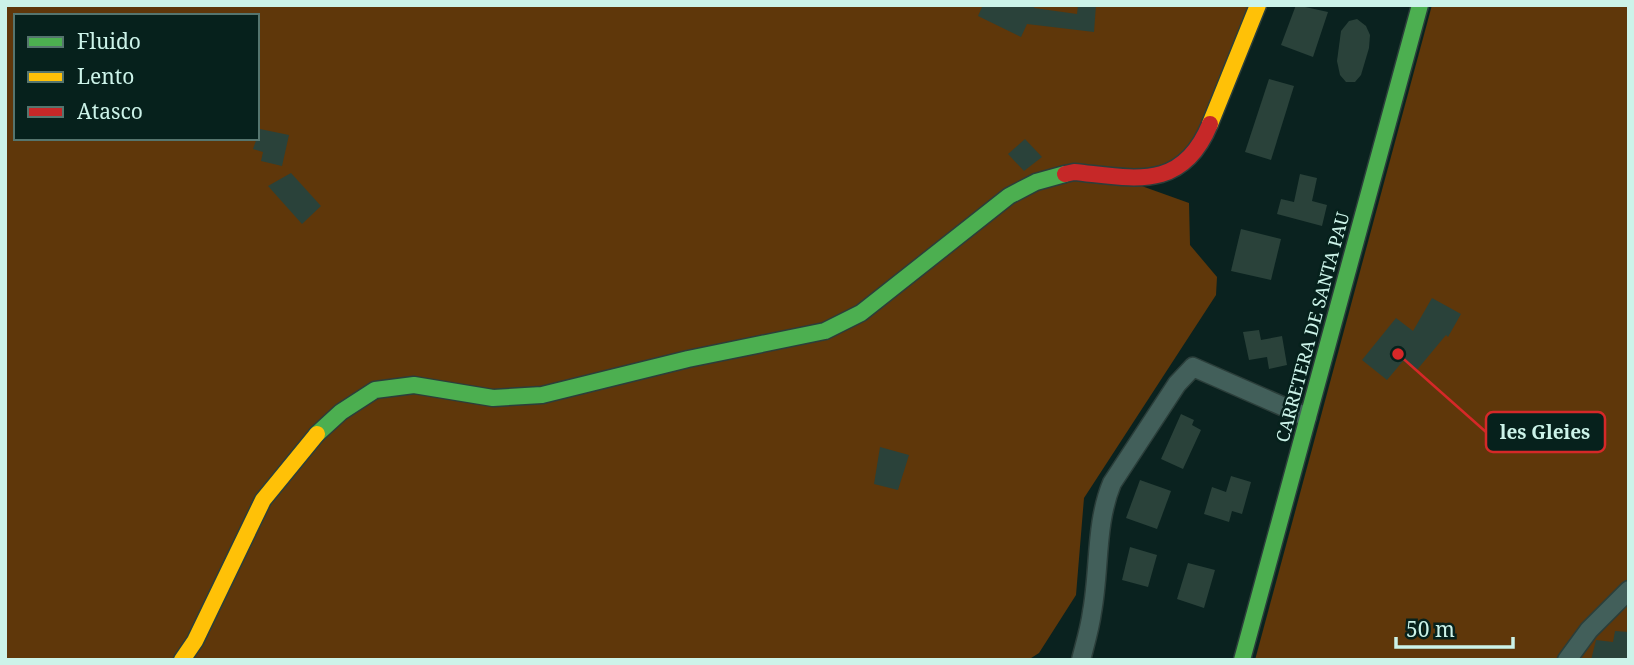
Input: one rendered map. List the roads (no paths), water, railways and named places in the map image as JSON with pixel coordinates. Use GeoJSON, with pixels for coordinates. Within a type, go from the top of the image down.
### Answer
{"type":"FeatureCollection","features":[{"type":"Feature","properties":{"kind":"street"},"geometry":{"type":"LineString","coordinates":[[182,660],[195,642],[263,500],[305,446],[341,412],[374,390],[414,385],[492,398],[542,395],[688,359],[825,331],[870,306],[982,216],[1009,196],[1036,182],[1074,172],[1143,179],[1166,174],[1186,163],[1205,138],[1258,5]]}},
{"type":"Feature","properties":{"kind":"street","name":"CARRETERA DE SANTA PAU"},"geometry":{"type":"LineString","coordinates":[[1242,660],[1420,5]]}},
{"type":"Feature","properties":{"kind":"street"},"geometry":{"type":"LineString","coordinates":[[1081,660],[1092,611],[1106,496],[1112,482],[1177,384],[1193,367],[1307,417]]}},
{"type":"Feature","properties":{"kind":"street"},"geometry":{"type":"LineString","coordinates":[[1567,660],[1589,629],[1629,590]]}},
{"type":"Feature","properties":{"kind":"place","name":"les Gleies"},"geometry":{"type":"Point","coordinates":[1398,354]}}]}
